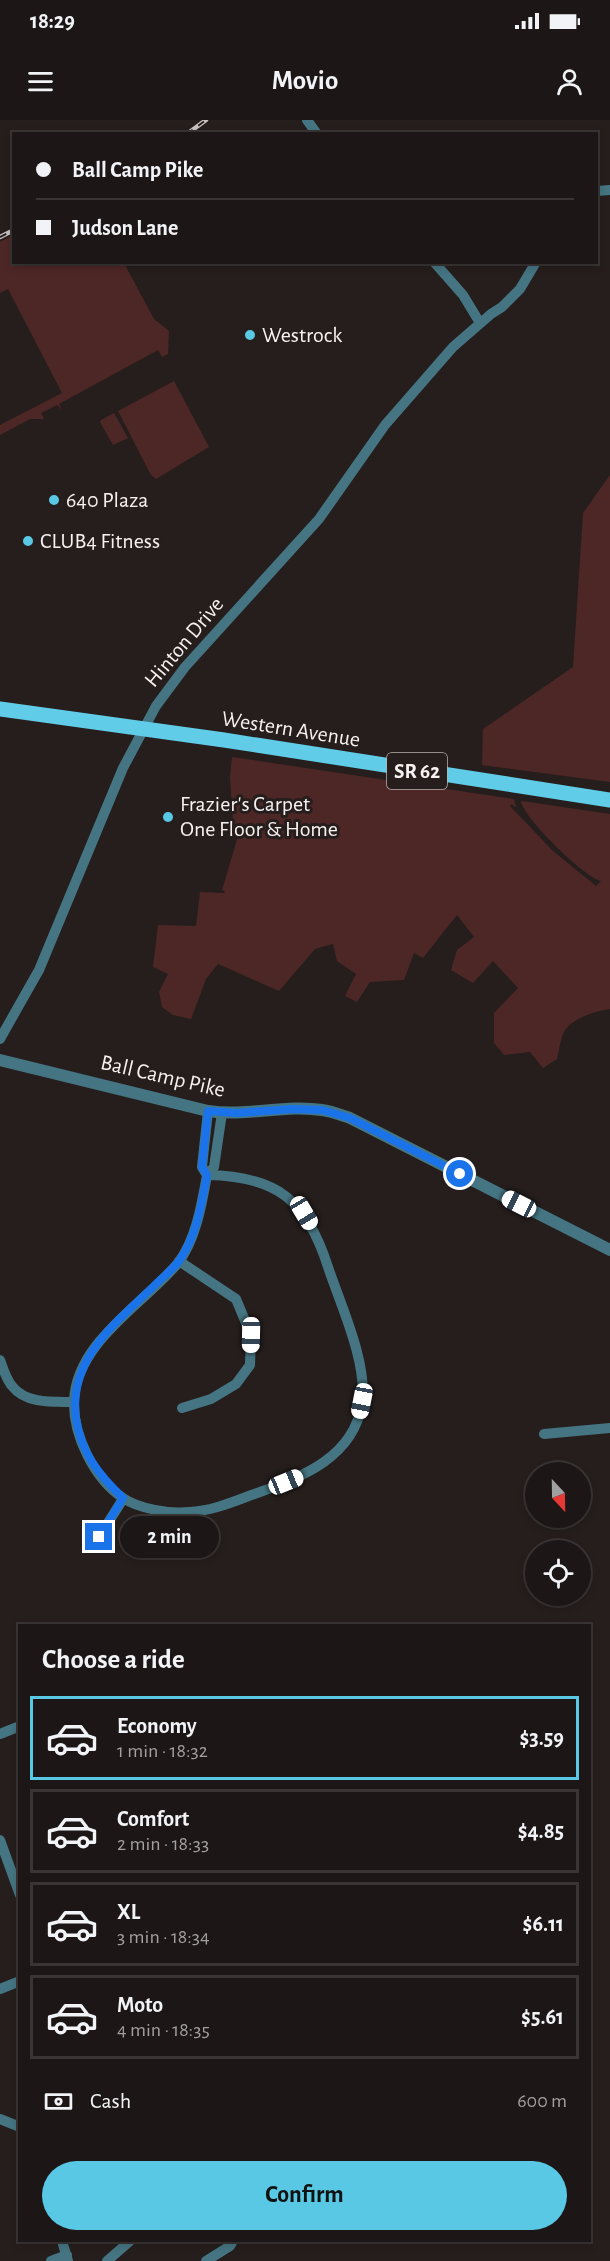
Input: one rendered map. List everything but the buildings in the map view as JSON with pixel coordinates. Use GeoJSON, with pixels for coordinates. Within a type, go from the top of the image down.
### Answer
{"type":"FeatureCollection","features":[{"type":"Feature","properties":{"kind":"main road","name":"Western Avenue"},"geometry":{"type":"LineString","coordinates":[[0,709],[610,800]]}},
{"type":"Feature","properties":{"kind":"street"},"geometry":{"type":"LineString","coordinates":[[436,264],[463,295],[480,323]]}},
{"type":"Feature","properties":{"kind":"street","name":"Hinton Drive"},"geometry":{"type":"LineString","coordinates":[[0,1039],[39,970],[120,774],[156,706],[185,667],[319,519],[385,425],[453,347],[502,307],[520,289],[535,264]]}},
{"type":"Feature","properties":{"kind":"street","name":"Ball Camp Pike"},"geometry":{"type":"LineString","coordinates":[[0,1060],[208,1111],[222,1113],[292,1109],[322,1110],[350,1118],[610,1250]]}},
{"type":"Feature","properties":{"kind":"street"},"geometry":{"type":"LineString","coordinates":[[207,1175],[202,1167],[208,1111]]}},
{"type":"Feature","properties":{"kind":"street"},"geometry":{"type":"LineString","coordinates":[[207,1175],[239,1178],[271,1186],[304,1213],[320,1242],[360,1365],[363,1384],[359,1416],[340,1448],[316,1468],[286,1482],[207,1510],[177,1513],[163,1511],[123,1498],[104,1480],[85,1452],[78,1431],[74,1402],[76,1385],[88,1355],[179,1261],[191,1239],[207,1175],[214,1167],[222,1113]]}},
{"type":"Feature","properties":{"kind":"street"},"geometry":{"type":"LineString","coordinates":[[179,1261],[236,1299],[251,1335],[250,1365],[236,1384],[211,1399],[182,1408]]}},
{"type":"Feature","properties":{"kind":"street"},"geometry":{"type":"LineString","coordinates":[[0,1360],[11,1385],[25,1397],[49,1402],[74,1402]]}},
{"type":"Feature","properties":{"kind":"street"},"geometry":{"type":"LineString","coordinates":[[544,1434],[610,1428]]}},
{"type":"Feature","properties":{"kind":"street"},"geometry":{"type":"LineString","coordinates":[[99,1537],[123,1498]]}},
{"type":"Feature","properties":{"kind":"street"},"geometry":{"type":"LineString","coordinates":[[0,1734],[18,1727]]}},
{"type":"Feature","properties":{"kind":"street"},"geometry":{"type":"LineString","coordinates":[[0,1840],[18,1890]]}},
{"type":"Feature","properties":{"kind":"street"},"geometry":{"type":"LineString","coordinates":[[0,1989],[18,1982]]}},
{"type":"Feature","properties":{"kind":"street"},"geometry":{"type":"LineString","coordinates":[[0,2119],[18,2126]]}},
{"type":"Feature","properties":{"kind":"street"},"geometry":{"type":"LineString","coordinates":[[51,2261],[67,2258],[62,2242]]}},
{"type":"Feature","properties":{"kind":"street"},"geometry":{"type":"LineString","coordinates":[[107,2261],[129,2242]]}},
{"type":"Feature","properties":{"kind":"street"},"geometry":{"type":"LineString","coordinates":[[206,2261],[230,2246],[232,2242]]}},
{"type":"Feature","properties":{"kind":"shaded area"},"geometry":{"type":"Polygon","coordinates":[[[12,236],[12,264],[125,264],[154,319],[169,331],[168,354],[162,357],[158,350],[59,404],[62,410],[57,405],[41,413],[44,419],[30,419],[0,435],[0,425],[62,393],[8,289],[0,293],[0,242],[12,236]]]}},
{"type":"Feature","properties":{"kind":"shaded area"},"geometry":{"type":"Polygon","coordinates":[[[174,381],[209,447],[156,479],[151,475],[118,411],[174,381]]]}},
{"type":"Feature","properties":{"kind":"shaded area"},"geometry":{"type":"Polygon","coordinates":[[[114,413],[128,438],[113,445],[100,422],[114,413]]]}},
{"type":"Feature","properties":{"kind":"shaded area"},"geometry":{"type":"Polygon","coordinates":[[[610,475],[610,782],[482,765],[483,729],[573,667],[583,513],[610,475]]]}},
{"type":"Feature","properties":{"kind":"shaded area"},"geometry":{"type":"Polygon","coordinates":[[[232,757],[514,799],[516,807],[511,804],[510,806],[553,851],[596,886],[601,881],[569,859],[533,821],[521,802],[610,814],[610,1009],[590,1014],[571,1024],[563,1034],[557,1059],[543,1068],[530,1052],[504,1055],[494,1043],[494,1013],[518,988],[493,961],[473,983],[451,970],[457,950],[474,937],[457,915],[423,958],[414,953],[404,980],[370,982],[357,1002],[345,996],[356,974],[337,961],[333,944],[315,949],[279,991],[218,964],[206,979],[191,1019],[173,1015],[162,1007],[159,992],[168,974],[153,967],[158,925],[196,926],[200,892],[224,893],[225,891],[222,890],[241,826],[233,823],[230,777],[232,757]]]}},
{"type":"Feature","properties":{"kind":"railway"},"geometry":{"type":"LineString","coordinates":[[190,132],[206,120]]}},
{"type":"Feature","properties":{"kind":"railway"},"geometry":{"type":"LineString","coordinates":[[0,237],[12,231]]}},
{"type":"Feature","properties":{"kind":"place","name":"Westrock"},"geometry":{"type":"Point","coordinates":[250,335]}},
{"type":"Feature","properties":{"kind":"place","name":"640 Plaza"},"geometry":{"type":"Point","coordinates":[54,500]}},
{"type":"Feature","properties":{"kind":"place","name":"CLUB4 Fitness"},"geometry":{"type":"Point","coordinates":[28,541]}},
{"type":"Feature","properties":{"kind":"place","name":"Frazier's Carpet One Floor & Home"},"geometry":{"type":"Point","coordinates":[168,817]}},
{"type":"Feature","properties":{"kind":"route"},"geometry":{"type":"LineString","coordinates":[[99,1537],[123,1498],[93,1467],[85,1452],[74,1402],[76,1385],[88,1355],[179,1261],[191,1239],[207,1175],[202,1167],[208,1111],[237,1113],[292,1109],[322,1110],[350,1118],[460,1174]]}}]}
